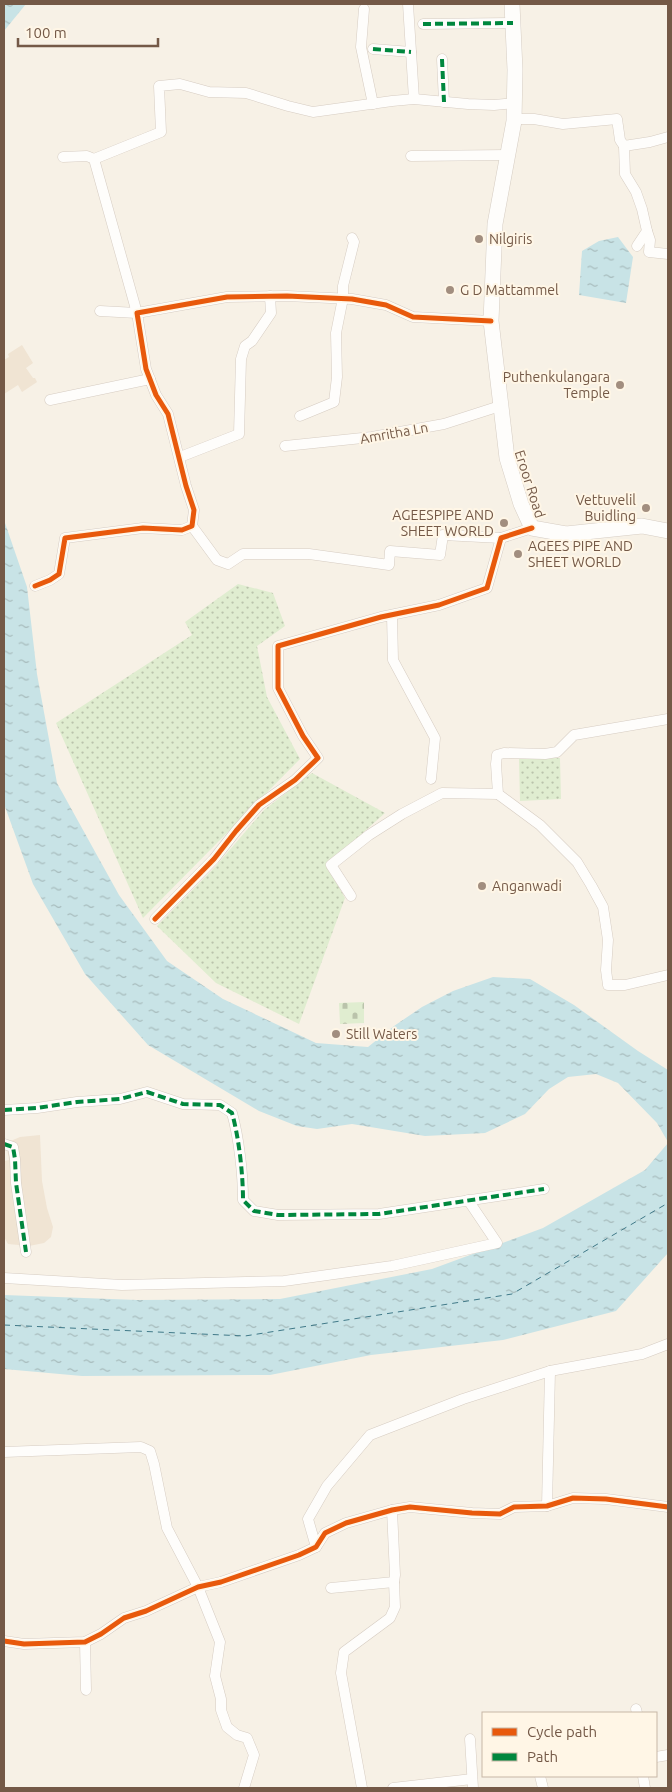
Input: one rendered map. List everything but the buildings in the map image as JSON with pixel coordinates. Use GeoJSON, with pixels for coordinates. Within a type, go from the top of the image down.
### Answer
{"type":"FeatureCollection","features":[{"type":"Feature","properties":{"kind":"main road","name":"Eroor Road"},"geometry":{"type":"LineString","coordinates":[[512,4],[514,119],[495,224],[491,321],[507,458],[521,504],[532,528],[566,534],[642,526],[668,531]]}},
{"type":"Feature","properties":{"kind":"street"},"geometry":{"type":"LineString","coordinates":[[408,4],[414,99]]}},
{"type":"Feature","properties":{"kind":"street"},"geometry":{"type":"LineString","coordinates":[[364,9],[361,47],[373,104]]}},
{"type":"Feature","properties":{"kind":"street"},"geometry":{"type":"LineString","coordinates":[[423,24],[513,23]]}},
{"type":"Feature","properties":{"kind":"street"},"geometry":{"type":"LineString","coordinates":[[373,49],[411,52]]}},
{"type":"Feature","properties":{"kind":"street"},"geometry":{"type":"LineString","coordinates":[[442,59],[444,102]]}},
{"type":"Feature","properties":{"kind":"street"},"geometry":{"type":"LineString","coordinates":[[63,157],[87,156],[94,159],[160,132],[159,86],[180,84],[209,92],[246,93],[313,112],[414,99],[494,105],[515,103]]}},
{"type":"Feature","properties":{"kind":"street"},"geometry":{"type":"LineString","coordinates":[[514,119],[534,119],[563,124],[617,119],[620,140],[624,146],[625,174],[636,192],[642,209],[650,240],[649,252],[668,254]]}},
{"type":"Feature","properties":{"kind":"street"},"geometry":{"type":"LineString","coordinates":[[624,146],[668,137]]}},
{"type":"Feature","properties":{"kind":"street"},"geometry":{"type":"LineString","coordinates":[[411,156],[508,155]]}},
{"type":"Feature","properties":{"kind":"street"},"geometry":{"type":"LineString","coordinates":[[94,159],[137,313],[146,369],[156,395],[168,414],[180,457],[186,486],[194,510],[192,526],[217,560],[228,564],[243,554],[309,554],[390,565],[390,551],[440,555],[443,534],[501,538],[532,528]]}},
{"type":"Feature","properties":{"kind":"street"},"geometry":{"type":"LineString","coordinates":[[637,246],[647,231]]}},
{"type":"Feature","properties":{"kind":"street"},"geometry":{"type":"LineString","coordinates":[[300,416],[334,402],[337,377],[336,333],[343,298],[343,286],[354,242],[352,238]]}},
{"type":"Feature","properties":{"kind":"street"},"geometry":{"type":"LineString","coordinates":[[100,311],[137,313],[227,297],[270,296],[343,298],[386,305],[413,317],[491,321]]}},
{"type":"Feature","properties":{"kind":"street"},"geometry":{"type":"LineString","coordinates":[[180,457],[239,434],[241,359],[245,346],[252,341],[271,313],[270,296]]}},
{"type":"Feature","properties":{"kind":"street"},"geometry":{"type":"LineString","coordinates":[[50,400],[150,379]]}},
{"type":"Feature","properties":{"kind":"street","name":"Amritha Ln"},"geometry":{"type":"LineString","coordinates":[[285,446],[372,438],[444,424],[500,403]]}},
{"type":"Feature","properties":{"kind":"street"},"geometry":{"type":"LineString","coordinates":[[35,586],[59,574],[65,538],[143,528],[182,530],[192,526]]}},
{"type":"Feature","properties":{"kind":"street"},"geometry":{"type":"LineString","coordinates":[[154,919],[214,859],[259,805],[295,780],[318,758],[303,736],[278,688],[278,646],[392,615],[439,605],[487,588],[501,538]]}},
{"type":"Feature","properties":{"kind":"street"},"geometry":{"type":"LineString","coordinates":[[392,615],[393,660],[435,738],[431,779]]}},
{"type":"Feature","properties":{"kind":"street"},"geometry":{"type":"LineString","coordinates":[[498,794],[497,755],[504,753],[545,754],[557,752],[574,735],[668,719]]}},
{"type":"Feature","properties":{"kind":"street"},"geometry":{"type":"LineString","coordinates":[[351,896],[331,865],[370,836],[402,814],[442,793],[498,794],[540,825],[577,862],[591,885],[603,906],[608,940],[606,970],[608,986],[625,985],[668,975]]}},
{"type":"Feature","properties":{"kind":"street"},"geometry":{"type":"LineString","coordinates":[[4,1110],[120,1098],[147,1092],[183,1104],[220,1104],[232,1113],[236,1127],[243,1181],[242,1200],[254,1211],[278,1215],[379,1214],[544,1189]]}},
{"type":"Feature","properties":{"kind":"street"},"geometry":{"type":"LineString","coordinates":[[4,1144],[13,1147],[16,1159],[16,1182],[26,1252]]}},
{"type":"Feature","properties":{"kind":"street"},"geometry":{"type":"LineString","coordinates":[[4,1278],[122,1285],[195,1284],[233,1281],[284,1281],[392,1266],[497,1243],[468,1200]]}},
{"type":"Feature","properties":{"kind":"street"},"geometry":{"type":"LineString","coordinates":[[316,1546],[308,1519],[327,1486],[370,1435],[463,1399],[550,1371],[642,1354],[668,1344]]}},
{"type":"Feature","properties":{"kind":"street"},"geometry":{"type":"LineString","coordinates":[[547,1506],[550,1371]]}},
{"type":"Feature","properties":{"kind":"street"},"geometry":{"type":"LineString","coordinates":[[4,1452],[141,1447],[150,1452],[167,1528],[198,1587],[220,1642],[215,1676],[221,1699],[221,1710],[227,1727],[238,1735],[247,1738],[254,1755],[244,1788]]}},
{"type":"Feature","properties":{"kind":"street"},"geometry":{"type":"LineString","coordinates":[[4,1641],[32,1644],[85,1642],[101,1634],[124,1618],[146,1612],[198,1587],[220,1582],[281,1562],[316,1546],[326,1533],[346,1523],[392,1510],[410,1507],[500,1514],[514,1507],[547,1506],[573,1498],[606,1499],[668,1507]]}},
{"type":"Feature","properties":{"kind":"street"},"geometry":{"type":"LineString","coordinates":[[362,1788],[341,1674],[344,1652],[390,1618],[395,1607],[394,1582],[396,1575],[392,1510]]}},
{"type":"Feature","properties":{"kind":"street"},"geometry":{"type":"LineString","coordinates":[[331,1588],[394,1582]]}},
{"type":"Feature","properties":{"kind":"street"},"geometry":{"type":"LineString","coordinates":[[85,1642],[86,1690]]}},
{"type":"Feature","properties":{"kind":"street"},"geometry":{"type":"LineString","coordinates":[[393,1788],[473,1783],[470,1739]]}},
{"type":"Feature","properties":{"kind":"shaded area"},"geometry":{"type":"Polygon","coordinates":[[[22,345],[33,363],[26,368],[37,382],[22,392],[18,385],[4,394],[4,360],[9,357],[8,354],[22,345]]]}},
{"type":"Feature","properties":{"kind":"shaded area"},"geometry":{"type":"Polygon","coordinates":[[[40,1135],[42,1181],[53,1227],[51,1237],[44,1243],[29,1246],[8,1244],[4,1237],[4,1161],[9,1160],[6,1143],[20,1137],[40,1135]]]}},
{"type":"Feature","properties":{"kind":"green space"},"geometry":{"type":"Polygon","coordinates":[[[238,584],[273,593],[285,626],[257,646],[267,697],[300,759],[143,918],[56,723],[192,635],[185,622],[238,584]]]}},
{"type":"Feature","properties":{"kind":"green space"},"geometry":{"type":"Polygon","coordinates":[[[560,758],[561,799],[520,801],[519,759],[560,758]]]}},
{"type":"Feature","properties":{"kind":"green space"},"geometry":{"type":"Polygon","coordinates":[[[312,773],[385,813],[327,865],[345,898],[299,1024],[216,983],[157,926],[215,867],[264,810],[312,773]]]}},
{"type":"Feature","properties":{"kind":"green space"},"geometry":{"type":"Polygon","coordinates":[[[364,1002],[364,1023],[340,1024],[339,1003],[364,1002]]]}},
{"type":"Feature","properties":{"kind":"water"},"geometry":{"type":"Polygon","coordinates":[[[4,4],[26,4],[4,31],[4,4]]]}},
{"type":"Feature","properties":{"kind":"water"},"geometry":{"type":"Polygon","coordinates":[[[618,237],[633,257],[626,303],[579,295],[582,251],[599,241],[618,237]]]}},
{"type":"Feature","properties":{"kind":"water"},"geometry":{"type":"Polygon","coordinates":[[[4,520],[27,587],[37,674],[57,783],[119,895],[167,961],[223,999],[316,1043],[368,1047],[422,1007],[453,991],[493,977],[530,979],[574,1005],[668,1070],[668,1142],[657,1123],[618,1083],[596,1074],[568,1077],[549,1089],[525,1114],[485,1133],[425,1136],[352,1124],[317,1129],[297,1126],[259,1111],[148,1045],[85,974],[33,884],[4,804],[4,520]]]}},
{"type":"Feature","properties":{"kind":"water"},"geometry":{"type":"Polygon","coordinates":[[[668,1143],[668,1253],[616,1311],[503,1340],[371,1355],[270,1375],[82,1376],[4,1369],[4,1295],[137,1300],[280,1299],[432,1269],[543,1228],[645,1170],[668,1143]]]}},
{"type":"Feature","properties":{"kind":"ferry route"},"geometry":{"type":"LineString","coordinates":[[4,1325],[245,1336],[512,1294],[668,1203]]}},
{"type":"Feature","properties":{"kind":"marked path"},"geometry":{"type":"LineString","coordinates":[[423,24],[513,23]]}},
{"type":"Feature","properties":{"kind":"marked path"},"geometry":{"type":"LineString","coordinates":[[373,49],[411,52]]}},
{"type":"Feature","properties":{"kind":"marked path"},"geometry":{"type":"LineString","coordinates":[[442,59],[444,102]]}},
{"type":"Feature","properties":{"kind":"marked path"},"geometry":{"type":"LineString","coordinates":[[4,1110],[120,1099],[147,1092],[183,1104],[220,1105],[232,1113],[237,1133],[243,1200],[254,1211],[278,1215],[379,1214],[544,1189]]}},
{"type":"Feature","properties":{"kind":"marked path"},"geometry":{"type":"LineString","coordinates":[[4,1144],[13,1147],[26,1252]]}},
{"type":"Feature","properties":{"kind":"cycle path"},"geometry":{"type":"LineString","coordinates":[[35,586],[59,574],[65,538],[143,528],[182,530],[192,526],[194,510],[168,414],[156,395],[146,369],[137,313],[227,297],[287,296],[352,299],[386,305],[413,317],[491,321]]}},
{"type":"Feature","properties":{"kind":"cycle path"},"geometry":{"type":"LineString","coordinates":[[155,919],[214,859],[259,805],[295,780],[318,758],[303,736],[278,688],[278,646],[381,617],[439,605],[487,588],[501,538],[532,528]]}},
{"type":"Feature","properties":{"kind":"cycle path"},"geometry":{"type":"LineString","coordinates":[[4,1641],[24,1644],[85,1642],[101,1634],[124,1618],[146,1611],[198,1587],[221,1582],[299,1555],[316,1547],[325,1533],[346,1523],[392,1510],[410,1507],[500,1514],[514,1507],[547,1506],[573,1498],[606,1499],[668,1507]]}},
{"type":"Feature","properties":{"kind":"place","name":"Nilgiris"},"geometry":{"type":"Point","coordinates":[479,239]}},
{"type":"Feature","properties":{"kind":"place","name":"G D Mattammel"},"geometry":{"type":"Point","coordinates":[450,290]}},
{"type":"Feature","properties":{"kind":"place","name":"Puthenkulangara Temple"},"geometry":{"type":"Point","coordinates":[620,385]}},
{"type":"Feature","properties":{"kind":"place","name":"Vettuvelil Buidling"},"geometry":{"type":"Point","coordinates":[646,508]}},
{"type":"Feature","properties":{"kind":"place","name":"AGEESPIPE AND SHEET WORLD"},"geometry":{"type":"Point","coordinates":[504,523]}},
{"type":"Feature","properties":{"kind":"place","name":"AGEES PIPE AND SHEET WORLD"},"geometry":{"type":"Point","coordinates":[518,554]}},
{"type":"Feature","properties":{"kind":"place","name":"Anganwadi"},"geometry":{"type":"Point","coordinates":[482,886]}},
{"type":"Feature","properties":{"kind":"place","name":"Still Waters"},"geometry":{"type":"Point","coordinates":[336,1034]}}]}
